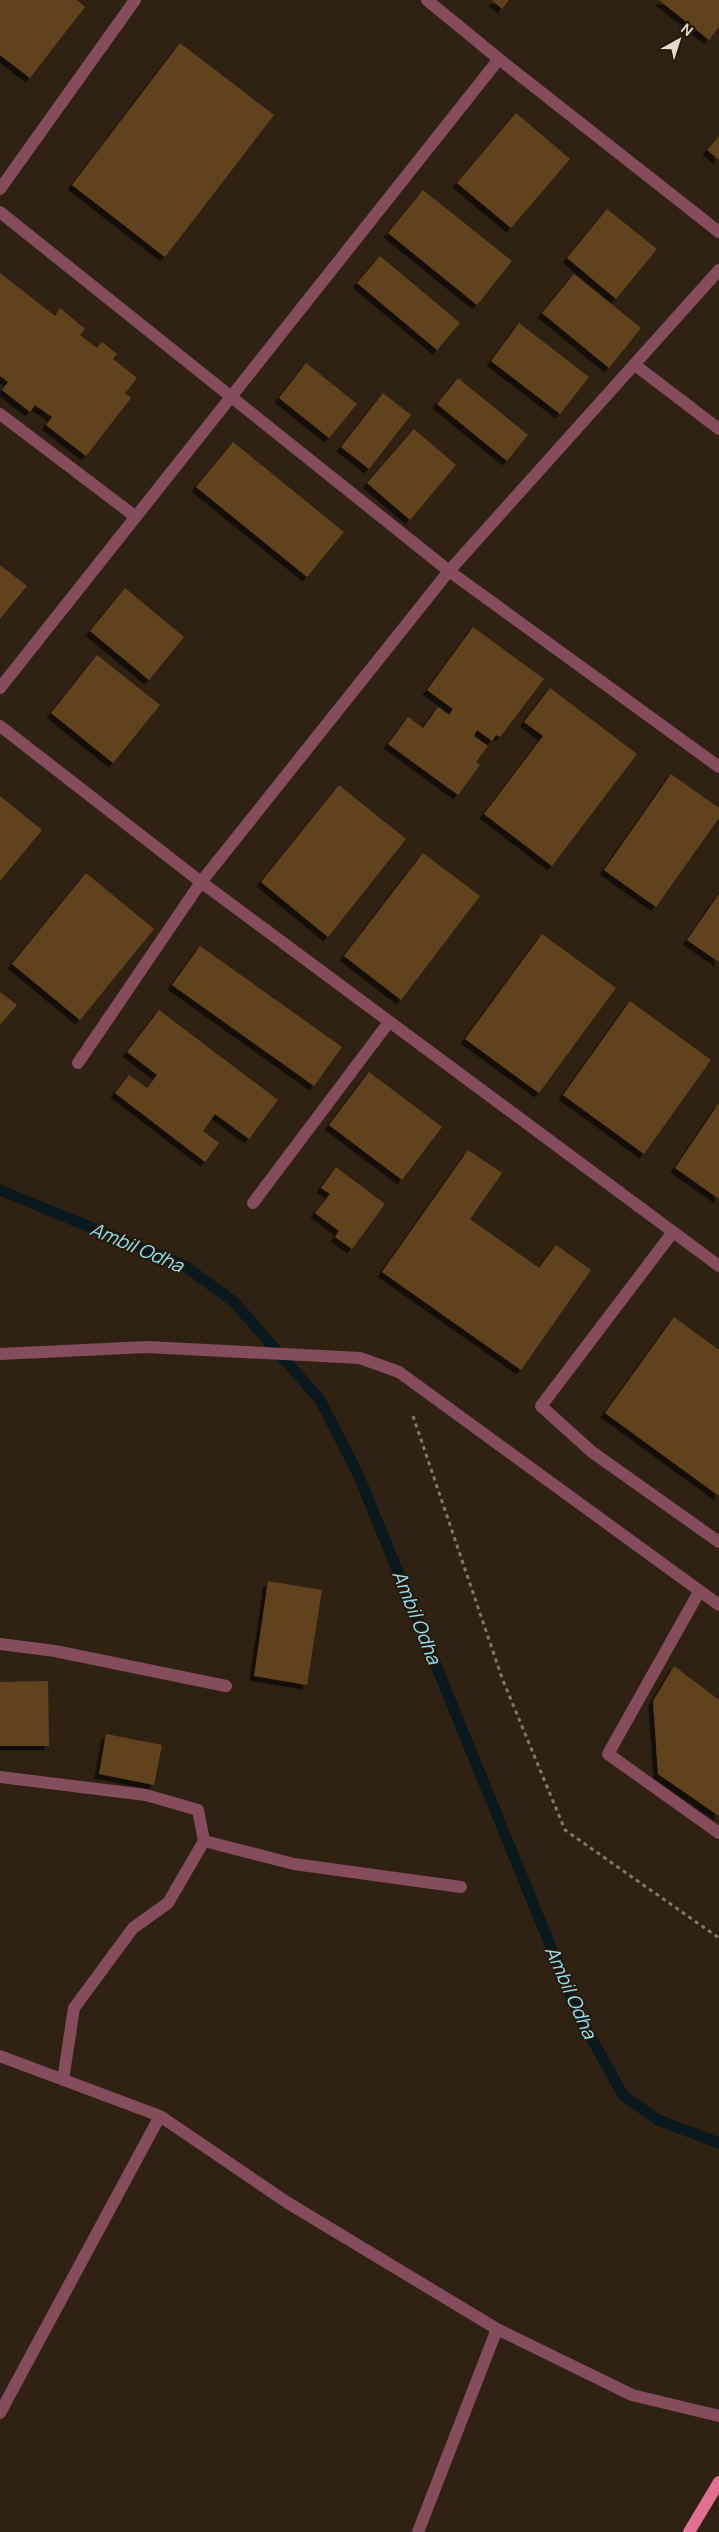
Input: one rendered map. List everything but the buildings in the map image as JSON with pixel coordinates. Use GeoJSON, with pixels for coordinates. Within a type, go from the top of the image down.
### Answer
{"type":"FeatureCollection","features":[{"type":"Feature","properties":{"kind":"main road"},"geometry":{"type":"LineString","coordinates":[[689,2532],[719,2482]]}},
{"type":"Feature","properties":{"kind":"street"},"geometry":{"type":"LineString","coordinates":[[0,189],[135,0]]}},
{"type":"Feature","properties":{"kind":"street"},"geometry":{"type":"LineString","coordinates":[[428,0],[499,59],[719,232]]}},
{"type":"Feature","properties":{"kind":"street"},"geometry":{"type":"LineString","coordinates":[[0,688],[499,59]]}},
{"type":"Feature","properties":{"kind":"street"},"geometry":{"type":"LineString","coordinates":[[0,212],[449,571],[719,767]]}},
{"type":"Feature","properties":{"kind":"street"},"geometry":{"type":"LineString","coordinates":[[78,1063],[201,882],[449,571],[635,366],[719,270]]}},
{"type":"Feature","properties":{"kind":"street"},"geometry":{"type":"LineString","coordinates":[[635,366],[719,429]]}},
{"type":"Feature","properties":{"kind":"street"},"geometry":{"type":"LineString","coordinates":[[0,414],[136,517]]}},
{"type":"Feature","properties":{"kind":"street"},"geometry":{"type":"LineString","coordinates":[[0,726],[201,882],[719,1266]]}},
{"type":"Feature","properties":{"kind":"street"},"geometry":{"type":"LineString","coordinates":[[253,1204],[389,1022]]}},
{"type":"Feature","properties":{"kind":"street"},"geometry":{"type":"LineString","coordinates":[[673,1232],[541,1406],[592,1452],[719,1542]]}},
{"type":"Feature","properties":{"kind":"street"},"geometry":{"type":"LineString","coordinates":[[0,1354],[147,1347],[360,1358],[399,1372],[719,1605]]}},
{"type":"Feature","properties":{"kind":"street"},"geometry":{"type":"LineString","coordinates":[[699,1592],[608,1754],[719,1833]]}},
{"type":"Feature","properties":{"kind":"street"},"geometry":{"type":"LineString","coordinates":[[0,1644],[55,1651],[226,1686]]}},
{"type":"Feature","properties":{"kind":"street"},"geometry":{"type":"LineString","coordinates":[[0,1777],[146,1795],[198,1810],[204,1841],[168,1903],[133,1928],[74,2008],[63,2080]]}},
{"type":"Feature","properties":{"kind":"street"},"geometry":{"type":"LineString","coordinates":[[204,1841],[294,1864],[461,1887]]}},
{"type":"Feature","properties":{"kind":"street"},"geometry":{"type":"LineString","coordinates":[[0,2056],[160,2116],[288,2203],[496,2329],[632,2395],[719,2416]]}},
{"type":"Feature","properties":{"kind":"street"},"geometry":{"type":"LineString","coordinates":[[0,2412],[160,2116]]}},
{"type":"Feature","properties":{"kind":"street"},"geometry":{"type":"LineString","coordinates":[[418,2532],[496,2329]]}},
{"type":"Feature","properties":{"kind":"path"},"geometry":{"type":"LineString","coordinates":[[399,1372],[502,1678],[565,1830],[719,1938]]}},
{"type":"Feature","properties":{"kind":"waterway","name":"Ambil Odha"},"geometry":{"type":"LineString","coordinates":[[0,1190],[185,1266],[234,1302],[320,1400],[358,1474],[579,2016],[623,2095],[658,2120],[719,2143]]}}]}
